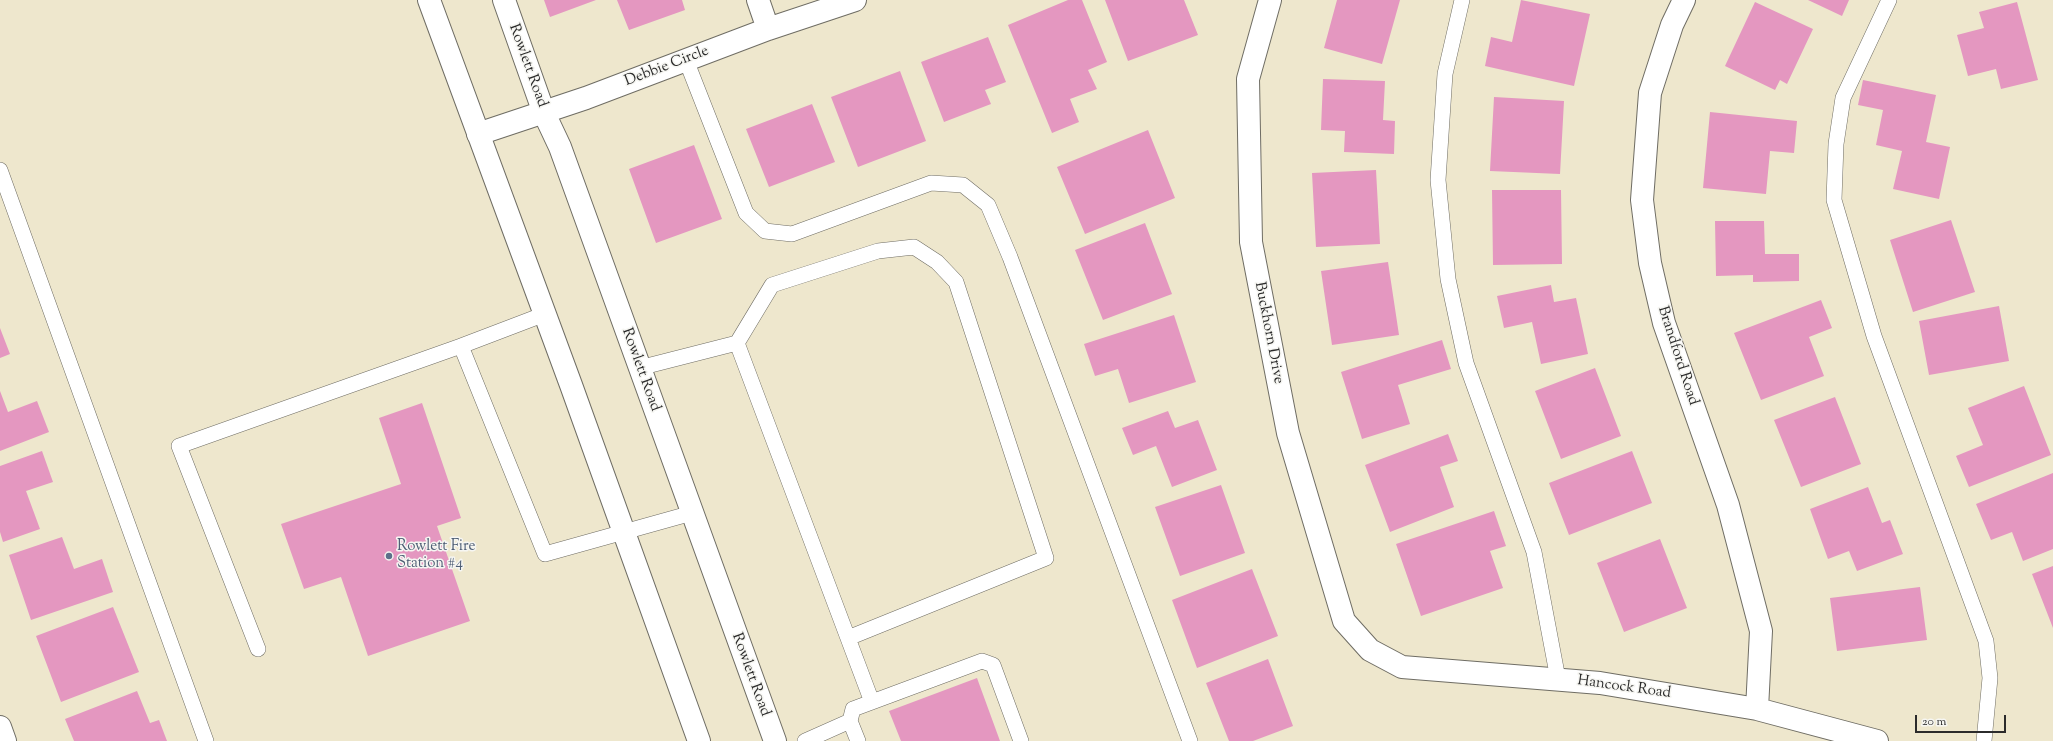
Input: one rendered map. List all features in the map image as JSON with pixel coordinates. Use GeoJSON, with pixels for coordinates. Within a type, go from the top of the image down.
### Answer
{"type":"FeatureCollection","features":[{"type":"Feature","properties":{"kind":"street"},"geometry":{"type":"LineString","coordinates":[[429,0],[545,314],[699,741]]}},
{"type":"Feature","properties":{"kind":"street","name":"Rowlett Road"},"geometry":{"type":"LineString","coordinates":[[504,0],[544,113],[560,147],[775,741]]}},
{"type":"Feature","properties":{"kind":"street"},"geometry":{"type":"LineString","coordinates":[[758,0],[768,29]]}},
{"type":"Feature","properties":{"kind":"street","name":"Debbie Circle"},"geometry":{"type":"LineString","coordinates":[[478,134],[544,113],[768,29],[855,0]]}},
{"type":"Feature","properties":{"kind":"street","name":"Buckhorn Drive"},"geometry":{"type":"LineString","coordinates":[[1270,0],[1248,79],[1251,242],[1288,433],[1344,621],[1370,650]]}},
{"type":"Feature","properties":{"kind":"street","name":"Brandford Road"},"geometry":{"type":"LineString","coordinates":[[1684,0],[1672,25],[1650,93],[1642,200],[1650,264],[1664,323],[1728,505],[1761,631],[1757,709]]}},
{"type":"Feature","properties":{"kind":"street","name":"Hancock Road"},"geometry":{"type":"LineString","coordinates":[[1370,650],[1402,667],[1600,683],[1757,709],[1877,741]]}},
{"type":"Feature","properties":{"kind":"street"},"geometry":{"type":"LineString","coordinates":[[0,727],[5,741]]}},
{"type":"Feature","properties":{"kind":"lane"},"geometry":{"type":"LineString","coordinates":[[1462,0],[1445,74],[1438,180],[1448,279],[1466,362],[1534,552],[1558,680]]}},
{"type":"Feature","properties":{"kind":"lane"},"geometry":{"type":"LineString","coordinates":[[1889,0],[1843,98],[1836,144],[1834,200],[1874,336],[1986,641],[1990,678],[1984,741]]}},
{"type":"Feature","properties":{"kind":"lane"},"geometry":{"type":"LineString","coordinates":[[686,60],[746,213],[765,231],[792,234],[931,183],[963,185],[988,205],[1010,257],[1190,741]]}},
{"type":"Feature","properties":{"kind":"lane"},"geometry":{"type":"LineString","coordinates":[[0,170],[206,741]]}},
{"type":"Feature","properties":{"kind":"lane"},"geometry":{"type":"LineString","coordinates":[[639,368],[737,343],[772,285],[878,251],[914,247],[938,262],[956,282],[1046,558],[848,638]]}},
{"type":"Feature","properties":{"kind":"lane"},"geometry":{"type":"LineString","coordinates":[[258,649],[179,446],[461,346],[545,314]]}},
{"type":"Feature","properties":{"kind":"lane"},"geometry":{"type":"LineString","coordinates":[[737,343],[872,702]]}},
{"type":"Feature","properties":{"kind":"lane"},"geometry":{"type":"LineString","coordinates":[[461,346],[545,554],[692,513]]}},
{"type":"Feature","properties":{"kind":"lane"},"geometry":{"type":"LineString","coordinates":[[858,741],[850,720],[853,709],[982,661],[992,665],[1021,741]]}},
{"type":"Feature","properties":{"kind":"lane"},"geometry":{"type":"LineString","coordinates":[[805,741],[850,720]]}},
{"type":"Feature","properties":{"kind":"building"},"geometry":{"type":"Polygon","coordinates":[[[544,0],[596,0],[550,17],[544,0]]]}},
{"type":"Feature","properties":{"kind":"building"},"geometry":{"type":"Polygon","coordinates":[[[617,0],[682,0],[685,10],[629,30],[617,0]]]}},
{"type":"Feature","properties":{"kind":"building"},"geometry":{"type":"Polygon","coordinates":[[[1068,0],[1082,0],[1107,62],[1088,70],[1097,89],[1070,99],[1079,122],[1052,133],[1008,25],[1068,0]]]}},
{"type":"Feature","properties":{"kind":"building"},"geometry":{"type":"Polygon","coordinates":[[[1105,0],[1184,0],[1198,35],[1128,61],[1105,0]]]}},
{"type":"Feature","properties":{"kind":"building"},"geometry":{"type":"Polygon","coordinates":[[[1337,0],[1400,0],[1382,64],[1324,48],[1337,0]]]}},
{"type":"Feature","properties":{"kind":"building"},"geometry":{"type":"Polygon","coordinates":[[[1521,0],[1590,14],[1574,86],[1485,66],[1491,37],[1512,42],[1521,0]]]}},
{"type":"Feature","properties":{"kind":"building"},"geometry":{"type":"Polygon","coordinates":[[[1808,0],[1849,0],[1842,16],[1808,0]]]}},
{"type":"Feature","properties":{"kind":"building"},"geometry":{"type":"Polygon","coordinates":[[[1755,2],[1813,29],[1787,84],[1780,80],[1775,90],[1725,66],[1755,2]]]}},
{"type":"Feature","properties":{"kind":"building"},"geometry":{"type":"Polygon","coordinates":[[[2017,2],[2038,80],[2001,89],[1996,69],[1968,76],[1957,35],[1984,28],[1979,12],[2017,2]]]}},
{"type":"Feature","properties":{"kind":"building"},"geometry":{"type":"Polygon","coordinates":[[[988,37],[1006,82],[985,90],[991,104],[944,122],[921,62],[988,37]]]}},
{"type":"Feature","properties":{"kind":"building"},"geometry":{"type":"Polygon","coordinates":[[[900,71],[926,141],[858,167],[831,97],[900,71]]]}},
{"type":"Feature","properties":{"kind":"building"},"geometry":{"type":"Polygon","coordinates":[[[1323,79],[1385,81],[1383,120],[1395,121],[1394,154],[1344,152],[1345,131],[1321,130],[1323,79]]]}},
{"type":"Feature","properties":{"kind":"building"},"geometry":{"type":"Polygon","coordinates":[[[1863,80],[1936,95],[1926,142],[1950,147],[1939,199],[1893,189],[1902,151],[1876,145],[1883,110],[1858,105],[1863,80]]]}},
{"type":"Feature","properties":{"kind":"building"},"geometry":{"type":"Polygon","coordinates":[[[1494,97],[1564,101],[1560,174],[1490,171],[1494,97]]]}},
{"type":"Feature","properties":{"kind":"building"},"geometry":{"type":"Polygon","coordinates":[[[812,104],[835,162],[769,187],[746,129],[812,104]]]}},
{"type":"Feature","properties":{"kind":"building"},"geometry":{"type":"Polygon","coordinates":[[[1710,112],[1797,121],[1794,153],[1770,151],[1766,194],[1703,188],[1710,112]]]}},
{"type":"Feature","properties":{"kind":"building"},"geometry":{"type":"Polygon","coordinates":[[[1148,130],[1175,198],[1085,234],[1057,167],[1148,130]]]}},
{"type":"Feature","properties":{"kind":"building"},"geometry":{"type":"Polygon","coordinates":[[[694,145],[722,219],[656,243],[629,169],[694,145]]]}},
{"type":"Feature","properties":{"kind":"building"},"geometry":{"type":"Polygon","coordinates":[[[1376,170],[1380,244],[1316,247],[1312,173],[1376,170]]]}},
{"type":"Feature","properties":{"kind":"building"},"geometry":{"type":"Polygon","coordinates":[[[1492,190],[1561,190],[1562,264],[1493,265],[1492,190]]]}},
{"type":"Feature","properties":{"kind":"building"},"geometry":{"type":"Polygon","coordinates":[[[1951,220],[1975,292],[1913,312],[1890,240],[1951,220]]]}},
{"type":"Feature","properties":{"kind":"building"},"geometry":{"type":"Polygon","coordinates":[[[1715,221],[1764,221],[1765,254],[1799,254],[1799,281],[1753,282],[1753,275],[1716,276],[1715,221]]]}},
{"type":"Feature","properties":{"kind":"building"},"geometry":{"type":"Polygon","coordinates":[[[1145,223],[1172,294],[1103,320],[1075,250],[1145,223]]]}},
{"type":"Feature","properties":{"kind":"building"},"geometry":{"type":"Polygon","coordinates":[[[1388,262],[1399,335],[1332,345],[1321,271],[1388,262]]]}},
{"type":"Feature","properties":{"kind":"building"},"geometry":{"type":"Polygon","coordinates":[[[1551,285],[1554,302],[1576,298],[1588,354],[1541,364],[1532,322],[1504,328],[1497,296],[1551,285]]]}},
{"type":"Feature","properties":{"kind":"building"},"geometry":{"type":"Polygon","coordinates":[[[1821,300],[1832,328],[1809,337],[1824,376],[1761,400],[1734,333],[1821,300]]]}},
{"type":"Feature","properties":{"kind":"building"},"geometry":{"type":"Polygon","coordinates":[[[1999,306],[2009,361],[1929,375],[1919,321],[1999,306]]]}},
{"type":"Feature","properties":{"kind":"building"},"geometry":{"type":"Polygon","coordinates":[[[1174,315],[1196,382],[1129,403],[1118,369],[1095,376],[1084,344],[1174,315]]]}},
{"type":"Feature","properties":{"kind":"building"},"geometry":{"type":"Polygon","coordinates":[[[0,328],[10,354],[0,358],[0,328]]]}},
{"type":"Feature","properties":{"kind":"building"},"geometry":{"type":"Polygon","coordinates":[[[1442,340],[1451,369],[1398,385],[1410,424],[1362,439],[1341,372],[1442,340]]]}},
{"type":"Feature","properties":{"kind":"building"},"geometry":{"type":"Polygon","coordinates":[[[1595,368],[1621,436],[1561,459],[1535,391],[1595,368]]]}},
{"type":"Feature","properties":{"kind":"building"},"geometry":{"type":"Polygon","coordinates":[[[2024,386],[2051,455],[1969,487],[1956,456],[1983,445],[1968,408],[2024,386]]]}},
{"type":"Feature","properties":{"kind":"building"},"geometry":{"type":"Polygon","coordinates":[[[0,391],[8,412],[37,401],[49,432],[0,451],[0,391]]]}},
{"type":"Feature","properties":{"kind":"building"},"geometry":{"type":"Polygon","coordinates":[[[1835,397],[1861,464],[1801,487],[1774,420],[1835,397]]]}},
{"type":"Feature","properties":{"kind":"building"},"geometry":{"type":"Polygon","coordinates":[[[422,403],[461,518],[437,526],[470,621],[368,656],[341,577],[304,589],[281,524],[401,484],[379,418],[422,403]]]}},
{"type":"Feature","properties":{"kind":"building"},"geometry":{"type":"Polygon","coordinates":[[[1168,411],[1175,428],[1198,420],[1217,470],[1172,487],[1156,446],[1133,455],[1122,428],[1168,411]]]}},
{"type":"Feature","properties":{"kind":"building"},"geometry":{"type":"Polygon","coordinates":[[[1448,434],[1458,461],[1440,467],[1454,507],[1390,532],[1365,465],[1448,434]]]}},
{"type":"Feature","properties":{"kind":"building"},"geometry":{"type":"Polygon","coordinates":[[[42,451],[53,482],[26,491],[40,529],[3,542],[0,532],[0,466],[42,451]]]}},
{"type":"Feature","properties":{"kind":"building"},"geometry":{"type":"Polygon","coordinates":[[[1632,451],[1652,503],[1569,535],[1549,483],[1632,451]]]}},
{"type":"Feature","properties":{"kind":"building"},"geometry":{"type":"Polygon","coordinates":[[[2053,473],[2053,549],[2023,561],[2012,532],[1991,540],[1976,504],[2053,473]]]}},
{"type":"Feature","properties":{"kind":"building"},"geometry":{"type":"Polygon","coordinates":[[[1221,485],[1245,553],[1180,576],[1155,507],[1221,485]]]}},
{"type":"Feature","properties":{"kind":"building"},"geometry":{"type":"Polygon","coordinates":[[[1868,487],[1882,523],[1890,520],[1903,554],[1857,571],[1849,551],[1828,559],[1810,509],[1868,487]]]}},
{"type":"Feature","properties":{"kind":"building"},"geometry":{"type":"Polygon","coordinates":[[[1494,511],[1506,546],[1490,551],[1503,588],[1421,616],[1396,544],[1494,511]]]}},
{"type":"Feature","properties":{"kind":"building"},"geometry":{"type":"Polygon","coordinates":[[[62,537],[74,569],[102,559],[113,592],[31,620],[9,555],[62,537]]]}},
{"type":"Feature","properties":{"kind":"building"},"geometry":{"type":"Polygon","coordinates":[[[1660,539],[1687,608],[1624,632],[1597,563],[1660,539]]]}},
{"type":"Feature","properties":{"kind":"building"},"geometry":{"type":"Polygon","coordinates":[[[2053,566],[2053,628],[2032,574],[2053,566]]]}},
{"type":"Feature","properties":{"kind":"building"},"geometry":{"type":"Polygon","coordinates":[[[1252,569],[1278,636],[1197,668],[1172,600],[1252,569]]]}},
{"type":"Feature","properties":{"kind":"building"},"geometry":{"type":"Polygon","coordinates":[[[1920,587],[1927,640],[1837,651],[1830,598],[1920,587]]]}},
{"type":"Feature","properties":{"kind":"building"},"geometry":{"type":"Polygon","coordinates":[[[113,607],[139,672],[61,702],[36,636],[113,607]]]}},
{"type":"Feature","properties":{"kind":"building"},"geometry":{"type":"Polygon","coordinates":[[[1268,659],[1293,726],[1253,741],[1229,741],[1206,683],[1268,659]]]}},
{"type":"Feature","properties":{"kind":"building"},"geometry":{"type":"Polygon","coordinates":[[[977,678],[1000,741],[901,741],[889,711],[977,678]]]}},
{"type":"Feature","properties":{"kind":"building"},"geometry":{"type":"Polygon","coordinates":[[[137,691],[150,723],[159,720],[167,741],[74,741],[65,719],[137,691]]]}},
{"type":"Feature","properties":{"kind":"place","name":"Rowlett Fire Station #4"},"geometry":{"type":"Point","coordinates":[389,556]}}]}
